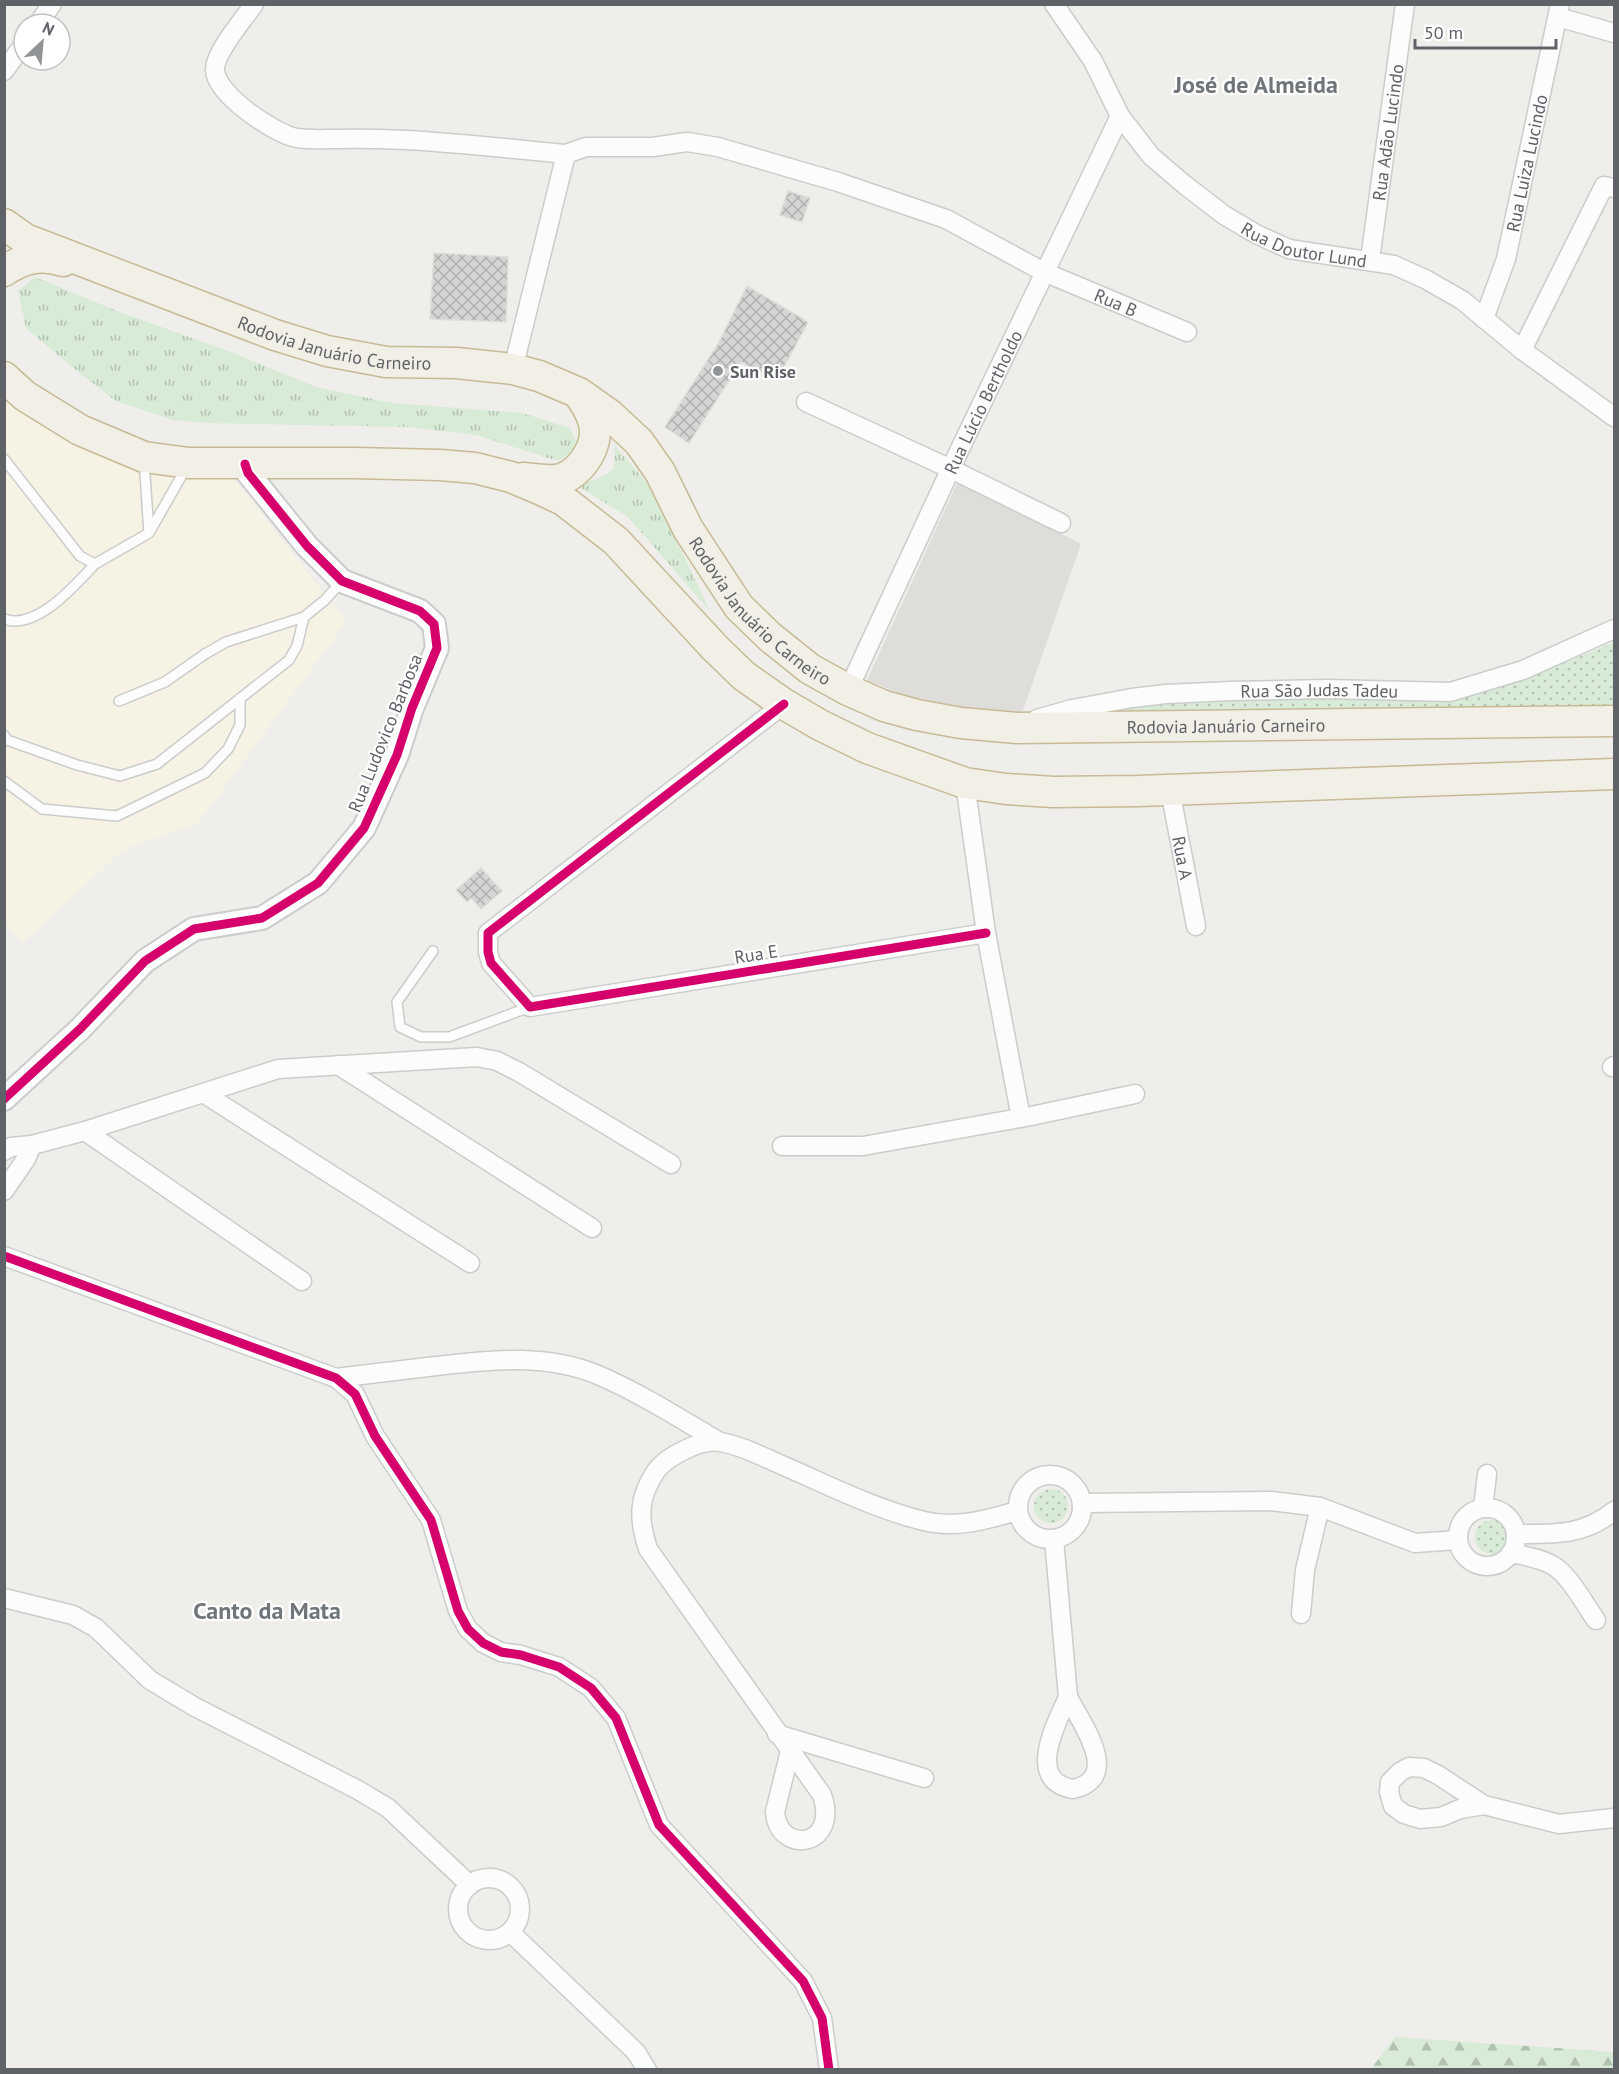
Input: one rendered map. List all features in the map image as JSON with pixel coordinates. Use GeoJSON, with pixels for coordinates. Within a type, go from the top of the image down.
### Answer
{"type":"FeatureCollection","features":[{"type":"Feature","properties":{"kind":"highway","name":"Rodovia Januário Carneiro"},"geometry":{"type":"LineString","coordinates":[[4,224],[25,239],[92,266],[275,335],[327,351],[386,362],[456,363],[513,369],[539,376],[579,393],[610,415],[639,442],[660,472],[688,529],[739,607],[770,637],[810,669],[884,706],[961,723],[1017,728],[1614,721]]}},
{"type":"Feature","properties":{"kind":"highway"},"geometry":{"type":"LineString","coordinates":[[4,272],[16,263],[35,257],[50,257],[92,266]]}},
{"type":"Feature","properties":{"kind":"highway"},"geometry":{"type":"LineString","coordinates":[[4,378],[25,396],[80,430],[144,457],[189,463],[440,465],[474,468],[511,477],[558,480],[577,470],[590,453],[595,432],[591,411],[579,393]]}},
{"type":"Feature","properties":{"kind":"highway"},"geometry":{"type":"LineString","coordinates":[[511,477],[563,501],[616,541],[715,648],[744,676],[784,704],[867,748],[966,783],[1006,789],[1053,792],[1614,774]]}},
{"type":"Feature","properties":{"kind":"street","name":"Rua B"},"geometry":{"type":"LineString","coordinates":[[254,4],[216,60],[215,71],[226,92],[245,109],[280,133],[298,138],[407,140],[566,154],[586,147],[653,147],[687,142],[718,147],[838,182],[945,219],[1044,272],[1187,332]]}},
{"type":"Feature","properties":{"kind":"street","name":"Rua Doutor Lund"},"geometry":{"type":"LineString","coordinates":[[1054,4],[1093,61],[1120,116],[1151,156],[1224,215],[1256,234],[1289,249],[1394,265],[1425,279],[1462,300],[1522,350],[1614,417]]}},
{"type":"Feature","properties":{"kind":"street","name":"Rua Adão Lucindo"},"geometry":{"type":"LineString","coordinates":[[1370,260],[1405,4]]}},
{"type":"Feature","properties":{"kind":"street"},"geometry":{"type":"LineString","coordinates":[[1559,11],[1614,33]]}},
{"type":"Feature","properties":{"kind":"street","name":"Rua Luiza Lucindo"},"geometry":{"type":"LineString","coordinates":[[1484,319],[1506,258],[1559,11]]}},
{"type":"Feature","properties":{"kind":"street","name":"Rua Lúcio Bertholdo"},"geometry":{"type":"LineString","coordinates":[[848,690],[1044,272],[1120,116]]}},
{"type":"Feature","properties":{"kind":"street"},"geometry":{"type":"LineString","coordinates":[[513,369],[566,154]]}},
{"type":"Feature","properties":{"kind":"street"},"geometry":{"type":"LineString","coordinates":[[1522,350],[1604,186],[1614,188]]}},
{"type":"Feature","properties":{"kind":"street"},"geometry":{"type":"LineString","coordinates":[[806,402],[1061,523]]}},
{"type":"Feature","properties":{"kind":"street","name":"Rua Ludovico Barbosa"},"geometry":{"type":"LineString","coordinates":[[4,1098],[80,1029],[145,960],[194,929],[262,918],[318,883],[364,828],[397,755],[411,708],[437,648],[435,624],[420,611],[342,581],[307,546],[248,473],[245,464]]}},
{"type":"Feature","properties":{"kind":"street","name":"Rua São Judas Tadeu"},"geometry":{"type":"LineString","coordinates":[[1017,728],[1042,717],[1072,709],[1166,694],[1327,689],[1450,692],[1523,670],[1614,629]]}},
{"type":"Feature","properties":{"kind":"street"},"geometry":{"type":"LineString","coordinates":[[530,1006],[491,963],[488,952],[488,933],[784,704]]}},
{"type":"Feature","properties":{"kind":"street"},"geometry":{"type":"LineString","coordinates":[[966,783],[986,933],[1021,1118]]}},
{"type":"Feature","properties":{"kind":"street","name":"Rua A"},"geometry":{"type":"LineString","coordinates":[[1170,790],[1196,926]]}},
{"type":"Feature","properties":{"kind":"street","name":"Rua E"},"geometry":{"type":"LineString","coordinates":[[530,1006],[986,933]]}},
{"type":"Feature","properties":{"kind":"street"},"geometry":{"type":"LineString","coordinates":[[4,1150],[85,1131],[278,1069],[477,1057],[497,1061],[671,1164]]}},
{"type":"Feature","properties":{"kind":"street"},"geometry":{"type":"LineString","coordinates":[[338,1065],[592,1228]]}},
{"type":"Feature","properties":{"kind":"street"},"geometry":{"type":"LineString","coordinates":[[203,1093],[470,1263]]}},
{"type":"Feature","properties":{"kind":"street"},"geometry":{"type":"LineString","coordinates":[[782,1146],[863,1146],[1021,1118],[1134,1094]]}},
{"type":"Feature","properties":{"kind":"street"},"geometry":{"type":"LineString","coordinates":[[85,1131],[302,1281]]}},
{"type":"Feature","properties":{"kind":"street"},"geometry":{"type":"LineString","coordinates":[[4,1191],[26,1159],[32,1145]]}},
{"type":"Feature","properties":{"kind":"street"},"geometry":{"type":"LineString","coordinates":[[4,1256],[336,1378],[355,1394],[375,1436],[431,1520],[458,1611],[468,1629],[483,1642],[501,1652],[522,1655],[559,1667],[591,1688],[616,1718],[659,1825],[803,1982],[822,2018],[829,2070]]}},
{"type":"Feature","properties":{"kind":"street"},"geometry":{"type":"LineString","coordinates":[[336,1378],[499,1359],[528,1359],[557,1363],[597,1375],[673,1414],[718,1441],[747,1449],[886,1510],[926,1522],[954,1525],[1017,1511]]}},
{"type":"Feature","properties":{"kind":"street"},"geometry":{"type":"LineString","coordinates":[[718,1441],[697,1445],[677,1453],[660,1467],[647,1485],[641,1506],[641,1528],[648,1549],[790,1751]]}},
{"type":"Feature","properties":{"kind":"street"},"geometry":{"type":"LineString","coordinates":[[1053,1474],[1066,1479],[1077,1489],[1082,1503],[1080,1517],[1073,1529],[1054,1539],[1046,1539],[1033,1534],[1023,1524],[1017,1511],[1019,1497],[1026,1484],[1053,1474]]}},
{"type":"Feature","properties":{"kind":"street"},"geometry":{"type":"LineString","coordinates":[[1483,1508],[1487,1474]]}},
{"type":"Feature","properties":{"kind":"street"},"geometry":{"type":"LineString","coordinates":[[1082,1503],[1271,1501],[1320,1507],[1415,1543],[1458,1540]]}},
{"type":"Feature","properties":{"kind":"street"},"geometry":{"type":"LineString","coordinates":[[1301,1614],[1307,1555],[1320,1507]]}},
{"type":"Feature","properties":{"kind":"street"},"geometry":{"type":"LineString","coordinates":[[1483,1508],[1502,1512],[1512,1521],[1516,1534],[1512,1553],[1497,1564],[1477,1564],[1462,1553],[1458,1540],[1462,1521],[1471,1512],[1483,1508]]}},
{"type":"Feature","properties":{"kind":"street"},"geometry":{"type":"LineString","coordinates":[[1516,1534],[1564,1534],[1582,1530],[1614,1511]]}},
{"type":"Feature","properties":{"kind":"street"},"geometry":{"type":"LineString","coordinates":[[1054,1539],[1068,1697]]}},
{"type":"Feature","properties":{"kind":"street"},"geometry":{"type":"LineString","coordinates":[[1512,1553],[1555,1566],[1596,1620]]}},
{"type":"Feature","properties":{"kind":"street"},"geometry":{"type":"LineString","coordinates":[[4,1598],[74,1615],[96,1628],[150,1680],[195,1707],[358,1790],[388,1808],[470,1884]]}},
{"type":"Feature","properties":{"kind":"street"},"geometry":{"type":"LineString","coordinates":[[777,1734],[924,1778]]}},
{"type":"Feature","properties":{"kind":"street"},"geometry":{"type":"LineString","coordinates":[[1484,1805],[1460,1809],[1441,1817],[1420,1819],[1404,1814],[1392,1806],[1389,1792],[1390,1782],[1409,1767],[1424,1768],[1484,1805],[1559,1824],[1614,1818]]}},
{"type":"Feature","properties":{"kind":"street"},"geometry":{"type":"LineString","coordinates":[[490,1878],[508,1885],[514,1891],[520,1908],[519,1917],[510,1932],[493,1940],[474,1936],[466,1930],[458,1912],[463,1892],[470,1884],[490,1878]]}},
{"type":"Feature","properties":{"kind":"street"},"geometry":{"type":"LineString","coordinates":[[510,1932],[636,2052],[647,2070]]}},
{"type":"Feature","properties":{"kind":"lane"},"geometry":{"type":"LineString","coordinates":[[144,457],[149,533]]}},
{"type":"Feature","properties":{"kind":"lane"},"geometry":{"type":"LineString","coordinates":[[4,459],[80,556],[95,564]]}},
{"type":"Feature","properties":{"kind":"lane"},"geometry":{"type":"LineString","coordinates":[[4,619],[24,620],[46,610],[76,585],[95,564],[149,533],[189,463]]}},
{"type":"Feature","properties":{"kind":"lane"},"geometry":{"type":"LineString","coordinates":[[119,701],[165,682],[226,642],[304,617],[326,600],[342,581]]}},
{"type":"Feature","properties":{"kind":"lane"},"geometry":{"type":"LineString","coordinates":[[4,735],[7,740],[39,753],[120,776],[157,764],[289,660],[297,646],[304,617]]}},
{"type":"Feature","properties":{"kind":"lane"},"geometry":{"type":"LineString","coordinates":[[4,781],[42,809],[117,816],[205,773],[228,749],[240,725],[240,698]]}},
{"type":"Feature","properties":{"kind":"lane"},"geometry":{"type":"LineString","coordinates":[[433,951],[397,1002],[400,1027],[421,1037],[448,1037],[530,1006]]}},
{"type":"Feature","properties":{"kind":"shaded area"},"geometry":{"type":"Polygon","coordinates":[[[4,395],[233,477],[346,622],[198,823],[123,850],[22,943],[4,921],[4,395]]]}},
{"type":"Feature","properties":{"kind":"shaded area"},"geometry":{"type":"Polygon","coordinates":[[[958,481],[1081,544],[1020,719],[928,706],[867,680],[958,481]]]}},
{"type":"Feature","properties":{"kind":"green space"},"geometry":{"type":"Polygon","coordinates":[[[35,277],[316,387],[392,403],[522,413],[570,428],[579,449],[558,461],[476,435],[408,427],[209,423],[173,420],[116,401],[26,328],[18,291],[35,277]]]}},
{"type":"Feature","properties":{"kind":"green space"},"geometry":{"type":"Polygon","coordinates":[[[615,446],[646,482],[664,514],[710,611],[628,517],[573,483],[595,479],[614,469],[615,446]]]}},
{"type":"Feature","properties":{"kind":"green space"},"geometry":{"type":"Polygon","coordinates":[[[1614,642],[1614,716],[1064,718],[1188,701],[1343,698],[1540,671],[1614,642]]]}},
{"type":"Feature","properties":{"kind":"green space"},"geometry":{"type":"Polygon","coordinates":[[[1051,1489],[1063,1494],[1068,1506],[1063,1518],[1051,1523],[1039,1518],[1034,1506],[1039,1494],[1051,1489]]]}},
{"type":"Feature","properties":{"kind":"green space"},"geometry":{"type":"Polygon","coordinates":[[[1492,1520],[1504,1525],[1509,1537],[1504,1549],[1492,1554],[1480,1549],[1475,1537],[1480,1525],[1492,1520]]]}},
{"type":"Feature","properties":{"kind":"green space"},"geometry":{"type":"Polygon","coordinates":[[[1395,2037],[1614,2052],[1614,2069],[1371,2069],[1395,2037]]]}},
{"type":"Feature","properties":{"kind":"building"},"geometry":{"type":"Polygon","coordinates":[[[788,191],[810,198],[802,222],[780,215],[788,191]]]}},
{"type":"Feature","properties":{"kind":"building"},"geometry":{"type":"Polygon","coordinates":[[[434,253],[508,257],[506,322],[430,319],[434,253]]]}},
{"type":"Feature","properties":{"kind":"building","name":"Sun Rise"},"geometry":{"type":"Polygon","coordinates":[[[747,286],[808,322],[777,380],[741,362],[689,443],[665,427],[718,344],[747,286]]]}},
{"type":"Feature","properties":{"kind":"building"},"geometry":{"type":"Polygon","coordinates":[[[481,868],[502,891],[481,909],[471,898],[467,902],[456,890],[481,868]]]}},
{"type":"Feature","properties":{"kind":"cycle path"},"geometry":{"type":"LineString","coordinates":[[4,1099],[80,1029],[145,961],[194,929],[262,918],[318,883],[364,828],[397,755],[412,708],[437,648],[434,624],[420,611],[342,581],[307,546],[248,473],[245,464]]}},
{"type":"Feature","properties":{"kind":"cycle path"},"geometry":{"type":"LineString","coordinates":[[784,704],[488,933],[488,952],[491,963],[530,1007],[986,933]]}},
{"type":"Feature","properties":{"kind":"cycle path"},"geometry":{"type":"LineString","coordinates":[[4,1256],[336,1378],[355,1394],[375,1436],[431,1520],[458,1611],[468,1629],[483,1643],[501,1652],[521,1655],[559,1667],[591,1688],[616,1718],[659,1825],[803,1981],[822,2018],[829,2070]]}},
{"type":"Feature","properties":{"kind":"place","name":"Sun Rise"},"geometry":{"type":"Point","coordinates":[718,371]}},
{"type":"Feature","properties":{"kind":"district","name":"José de Almeida"},"geometry":{"type":"Point","coordinates":[1256,84]}},
{"type":"Feature","properties":{"kind":"district","name":"Canto da Mata"},"geometry":{"type":"Point","coordinates":[267,1610]}}]}
